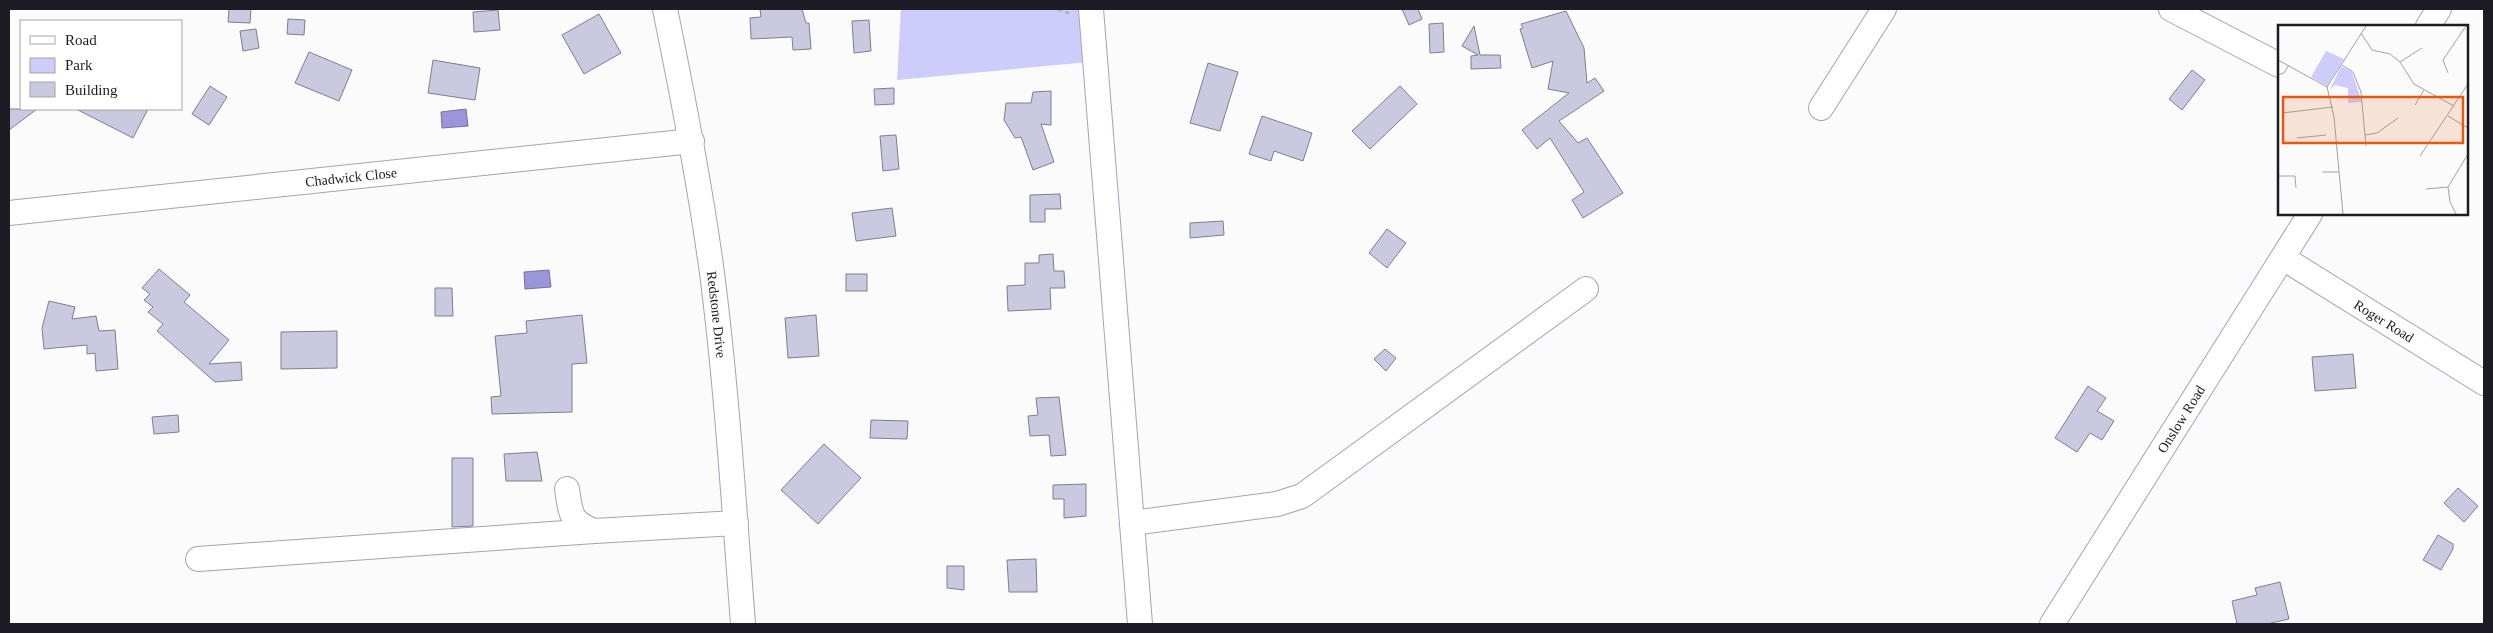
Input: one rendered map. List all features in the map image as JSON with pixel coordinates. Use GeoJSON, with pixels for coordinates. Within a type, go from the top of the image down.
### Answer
{"type":"FeatureCollection","features":[{"type":"Feature","properties":{"kind":"street","name":"Redstone Drive"},"geometry":{"type":"LineString","coordinates":[[665,9],[692,141],[720,348],[743,624]]}},
{"type":"Feature","properties":{"kind":"street"},"geometry":{"type":"LineString","coordinates":[[1091,9],[1140,624]]}},
{"type":"Feature","properties":{"kind":"street"},"geometry":{"type":"LineString","coordinates":[[1822,108],[1884,9]]}},
{"type":"Feature","properties":{"kind":"street"},"geometry":{"type":"LineString","coordinates":[[2171,9],[2278,64]]}},
{"type":"Feature","properties":{"kind":"street"},"geometry":{"type":"LineString","coordinates":[[2429,25],[2439,9]]}},
{"type":"Feature","properties":{"kind":"street","name":"Chadwick Close"},"geometry":{"type":"LineString","coordinates":[[9,213],[692,141]]}},
{"type":"Feature","properties":{"kind":"street","name":"Onslow Road"},"geometry":{"type":"LineString","coordinates":[[2052,624],[2309,215]]}},
{"type":"Feature","properties":{"kind":"street","name":"Roger Road"},"geometry":{"type":"LineString","coordinates":[[2283,258],[2484,383]]}},
{"type":"Feature","properties":{"kind":"street"},"geometry":{"type":"LineString","coordinates":[[1132,523],[1277,504],[1302,496],[1586,289]]}},
{"type":"Feature","properties":{"kind":"street"},"geometry":{"type":"LineString","coordinates":[[567,489],[572,515],[576,522],[594,530]]}},
{"type":"Feature","properties":{"kind":"street"},"geometry":{"type":"LineString","coordinates":[[198,559],[594,530],[736,523]]}},
{"type":"Feature","properties":{"kind":"green space"},"geometry":{"type":"Polygon","coordinates":[[[901,9],[1083,9],[1089,62],[897,80],[901,9]]]}},
{"type":"Feature","properties":{"kind":"shaded area"},"geometry":{"type":"Polygon","coordinates":[[[466,109],[468,126],[442,128],[441,112],[466,109]]]}},
{"type":"Feature","properties":{"kind":"shaded area"},"geometry":{"type":"Polygon","coordinates":[[[549,270],[551,287],[525,289],[524,272],[549,270]]]}},
{"type":"Feature","properties":{"kind":"building"},"geometry":{"type":"Polygon","coordinates":[[[229,9],[251,9],[250,23],[228,22],[229,9]]]}},
{"type":"Feature","properties":{"kind":"building"},"geometry":{"type":"Polygon","coordinates":[[[760,9],[802,9],[806,23],[809,23],[811,49],[793,50],[792,37],[751,39],[750,18],[761,17],[760,9]]]}},
{"type":"Feature","properties":{"kind":"building"},"geometry":{"type":"Polygon","coordinates":[[[1402,9],[1418,9],[1422,19],[1409,25],[1402,9]]]}},
{"type":"Feature","properties":{"kind":"building"},"geometry":{"type":"Polygon","coordinates":[[[498,10],[500,30],[474,32],[473,12],[498,10]]]}},
{"type":"Feature","properties":{"kind":"building"},"geometry":{"type":"Polygon","coordinates":[[[1566,11],[1584,48],[1587,83],[1595,78],[1604,91],[1559,121],[1578,143],[1587,138],[1623,193],[1583,218],[1572,200],[1584,192],[1550,138],[1537,149],[1522,130],[1569,93],[1548,89],[1553,61],[1532,68],[1520,29],[1523,28],[1521,24],[1566,11]]]}},
{"type":"Feature","properties":{"kind":"building"},"geometry":{"type":"Polygon","coordinates":[[[599,14],[621,53],[584,74],[562,35],[599,14]]]}},
{"type":"Feature","properties":{"kind":"building"},"geometry":{"type":"Polygon","coordinates":[[[288,19],[305,20],[304,35],[287,34],[288,19]]]}},
{"type":"Feature","properties":{"kind":"building"},"geometry":{"type":"Polygon","coordinates":[[[869,20],[871,51],[854,53],[852,21],[869,20]]]}},
{"type":"Feature","properties":{"kind":"building"},"geometry":{"type":"Polygon","coordinates":[[[1443,23],[1444,52],[1430,53],[1429,24],[1443,23]]]}},
{"type":"Feature","properties":{"kind":"building"},"geometry":{"type":"Polygon","coordinates":[[[1474,26],[1480,55],[1500,55],[1501,68],[1471,69],[1471,56],[1478,55],[1462,46],[1474,26]]]}},
{"type":"Feature","properties":{"kind":"building"},"geometry":{"type":"Polygon","coordinates":[[[256,29],[259,48],[243,51],[240,31],[256,29]]]}},
{"type":"Feature","properties":{"kind":"building"},"geometry":{"type":"Polygon","coordinates":[[[309,52],[352,70],[339,101],[295,83],[309,52]]]}},
{"type":"Feature","properties":{"kind":"building"},"geometry":{"type":"Polygon","coordinates":[[[433,60],[480,68],[475,100],[428,93],[433,60]]]}},
{"type":"Feature","properties":{"kind":"building"},"geometry":{"type":"Polygon","coordinates":[[[1208,63],[1238,72],[1220,131],[1190,123],[1208,63]]]}},
{"type":"Feature","properties":{"kind":"building"},"geometry":{"type":"Polygon","coordinates":[[[2192,70],[2205,80],[2182,110],[2169,99],[2192,70]]]}},
{"type":"Feature","properties":{"kind":"building"},"geometry":{"type":"Polygon","coordinates":[[[210,86],[227,97],[209,125],[192,114],[210,86]]]}},
{"type":"Feature","properties":{"kind":"building"},"geometry":{"type":"Polygon","coordinates":[[[1400,86],[1417,104],[1370,149],[1352,131],[1400,86]]]}},
{"type":"Feature","properties":{"kind":"building"},"geometry":{"type":"Polygon","coordinates":[[[894,88],[894,104],[875,105],[874,89],[894,88]]]}},
{"type":"Feature","properties":{"kind":"building"},"geometry":{"type":"Polygon","coordinates":[[[1051,91],[1051,125],[1041,124],[1054,162],[1033,170],[1021,137],[1015,138],[1004,120],[1006,103],[1031,103],[1033,92],[1051,91]]]}},
{"type":"Feature","properties":{"kind":"building"},"geometry":{"type":"Polygon","coordinates":[[[9,109],[36,110],[9,130],[9,109]]]}},
{"type":"Feature","properties":{"kind":"building"},"geometry":{"type":"Polygon","coordinates":[[[78,110],[147,110],[133,138],[78,110]]]}},
{"type":"Feature","properties":{"kind":"building"},"geometry":{"type":"Polygon","coordinates":[[[1262,116],[1312,133],[1303,161],[1274,151],[1271,161],[1249,154],[1262,116]]]}},
{"type":"Feature","properties":{"kind":"building"},"geometry":{"type":"Polygon","coordinates":[[[896,135],[899,169],[883,171],[880,136],[896,135]]]}},
{"type":"Feature","properties":{"kind":"building"},"geometry":{"type":"Polygon","coordinates":[[[1060,194],[1061,209],[1045,209],[1045,222],[1030,222],[1030,195],[1060,194]]]}},
{"type":"Feature","properties":{"kind":"building"},"geometry":{"type":"Polygon","coordinates":[[[892,208],[896,236],[856,241],[852,213],[892,208]]]}},
{"type":"Feature","properties":{"kind":"building"},"geometry":{"type":"Polygon","coordinates":[[[1223,221],[1224,235],[1190,238],[1190,223],[1223,221]]]}},
{"type":"Feature","properties":{"kind":"building"},"geometry":{"type":"Polygon","coordinates":[[[1387,229],[1406,243],[1387,268],[1369,253],[1387,229]]]}},
{"type":"Feature","properties":{"kind":"building"},"geometry":{"type":"Polygon","coordinates":[[[1053,254],[1054,271],[1064,271],[1065,288],[1050,288],[1051,309],[1008,311],[1007,286],[1025,285],[1025,263],[1039,263],[1039,255],[1053,254]]]}},
{"type":"Feature","properties":{"kind":"building"},"geometry":{"type":"Polygon","coordinates":[[[159,269],[190,295],[184,302],[229,340],[209,364],[241,362],[242,380],[215,382],[157,331],[163,324],[148,312],[153,307],[144,300],[150,294],[142,288],[159,269]]]}},
{"type":"Feature","properties":{"kind":"building"},"geometry":{"type":"Polygon","coordinates":[[[846,274],[867,274],[867,291],[846,291],[846,274]]]}},
{"type":"Feature","properties":{"kind":"building"},"geometry":{"type":"Polygon","coordinates":[[[435,288],[452,288],[453,316],[435,316],[435,288]]]}},
{"type":"Feature","properties":{"kind":"building"},"geometry":{"type":"Polygon","coordinates":[[[49,301],[75,307],[72,319],[96,316],[99,331],[115,330],[118,369],[96,371],[95,353],[87,354],[87,345],[44,349],[42,328],[49,301]]]}},
{"type":"Feature","properties":{"kind":"building"},"geometry":{"type":"Polygon","coordinates":[[[582,315],[587,363],[572,364],[572,412],[492,414],[491,397],[501,396],[495,336],[527,333],[526,321],[582,315]]]}},
{"type":"Feature","properties":{"kind":"building"},"geometry":{"type":"Polygon","coordinates":[[[816,315],[819,356],[788,358],[785,318],[816,315]]]}},
{"type":"Feature","properties":{"kind":"building"},"geometry":{"type":"Polygon","coordinates":[[[337,331],[337,368],[281,369],[281,332],[337,331]]]}},
{"type":"Feature","properties":{"kind":"building"},"geometry":{"type":"Polygon","coordinates":[[[1385,349],[1396,358],[1386,371],[1374,359],[1385,349]]]}},
{"type":"Feature","properties":{"kind":"building"},"geometry":{"type":"Polygon","coordinates":[[[2353,354],[2356,388],[2315,391],[2312,357],[2353,354]]]}},
{"type":"Feature","properties":{"kind":"building"},"geometry":{"type":"Polygon","coordinates":[[[2088,386],[2106,398],[2097,411],[2114,421],[2102,440],[2090,433],[2077,452],[2055,438],[2088,386]]]}},
{"type":"Feature","properties":{"kind":"building"},"geometry":{"type":"Polygon","coordinates":[[[1059,397],[1066,455],[1051,456],[1049,435],[1030,436],[1028,416],[1038,415],[1036,398],[1059,397]]]}},
{"type":"Feature","properties":{"kind":"building"},"geometry":{"type":"Polygon","coordinates":[[[178,415],[179,432],[154,434],[152,417],[178,415]]]}},
{"type":"Feature","properties":{"kind":"building"},"geometry":{"type":"Polygon","coordinates":[[[871,420],[908,421],[907,439],[870,438],[871,420]]]}},
{"type":"Feature","properties":{"kind":"building"},"geometry":{"type":"Polygon","coordinates":[[[824,444],[861,478],[818,524],[781,490],[824,444]]]}},
{"type":"Feature","properties":{"kind":"building"},"geometry":{"type":"Polygon","coordinates":[[[537,452],[542,481],[506,481],[504,454],[537,452]]]}},
{"type":"Feature","properties":{"kind":"building"},"geometry":{"type":"Polygon","coordinates":[[[452,458],[473,458],[473,526],[452,527],[452,458]]]}},
{"type":"Feature","properties":{"kind":"building"},"geometry":{"type":"Polygon","coordinates":[[[1086,484],[1086,516],[1064,518],[1064,499],[1053,499],[1053,485],[1086,484]]]}},
{"type":"Feature","properties":{"kind":"building"},"geometry":{"type":"Polygon","coordinates":[[[2458,488],[2478,506],[2464,522],[2444,503],[2458,488]]]}},
{"type":"Feature","properties":{"kind":"building"},"geometry":{"type":"Polygon","coordinates":[[[2438,535],[2453,544],[2453,549],[2441,570],[2423,560],[2438,535]]]}},
{"type":"Feature","properties":{"kind":"building"},"geometry":{"type":"Polygon","coordinates":[[[1036,559],[1037,592],[1009,592],[1007,560],[1036,559]]]}},
{"type":"Feature","properties":{"kind":"building"},"geometry":{"type":"Polygon","coordinates":[[[947,566],[964,566],[964,590],[947,588],[947,566]]]}},
{"type":"Feature","properties":{"kind":"building"},"geometry":{"type":"Polygon","coordinates":[[[2280,582],[2289,619],[2267,624],[2237,624],[2232,601],[2257,595],[2255,588],[2280,582]]]}}]}
